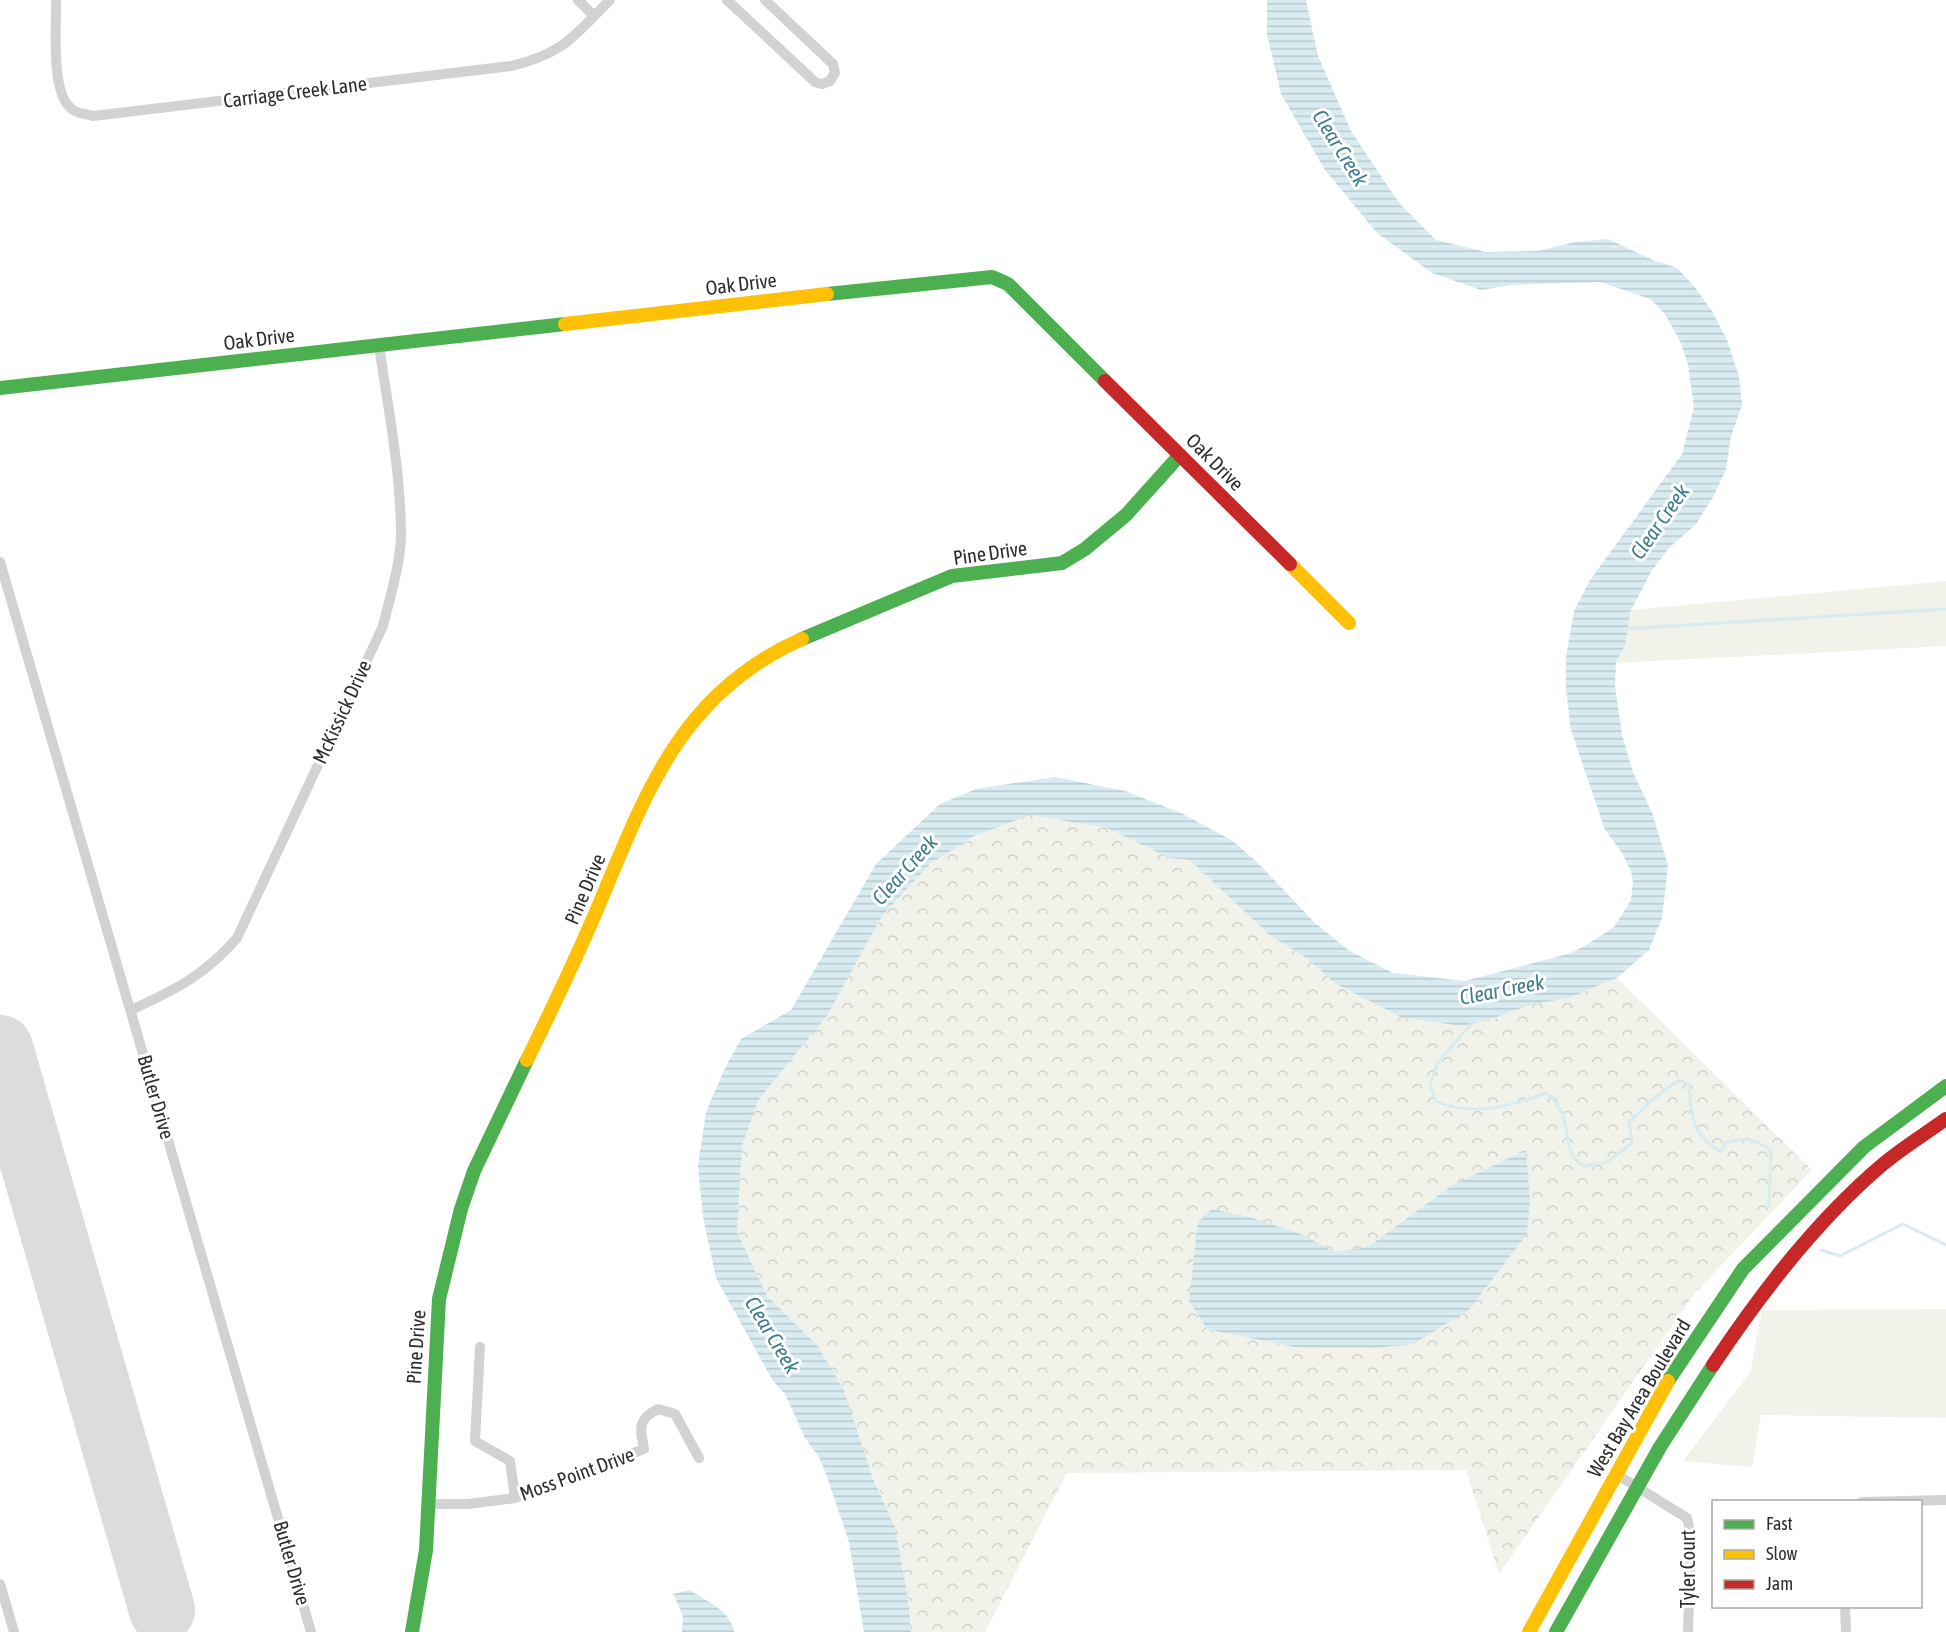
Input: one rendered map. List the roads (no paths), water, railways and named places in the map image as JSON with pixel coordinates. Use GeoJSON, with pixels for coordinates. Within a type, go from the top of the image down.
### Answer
{"type":"FeatureCollection","features":[{"type":"Feature","properties":{"kind":"street","name":"Carriage Creek Lane"},"geometry":{"type":"LineString","coordinates":[[56,0],[57,80],[61,95],[74,111],[93,116],[512,66],[553,53],[566,44],[610,0]]}},
{"type":"Feature","properties":{"kind":"street"},"geometry":{"type":"LineString","coordinates":[[578,0],[594,16]]}},
{"type":"Feature","properties":{"kind":"street"},"geometry":{"type":"LineString","coordinates":[[727,0],[815,82],[822,84],[830,81],[835,73],[833,64],[765,0]]}},
{"type":"Feature","properties":{"kind":"street","name":"Oak Drive"},"geometry":{"type":"LineString","coordinates":[[0,388],[992,277],[1008,284],[1349,623]]}},
{"type":"Feature","properties":{"kind":"street","name":"McKissick Drive"},"geometry":{"type":"LineString","coordinates":[[131,1010],[178,988],[203,973],[237,938],[383,626],[395,577],[401,537],[393,441],[379,345]]}},
{"type":"Feature","properties":{"kind":"street","name":"Pine Drive"},"geometry":{"type":"LineString","coordinates":[[412,1632],[426,1550],[439,1299],[461,1209],[474,1171],[574,963],[649,788],[691,721],[744,670],[786,646],[862,612],[952,576],[1062,563],[1084,549],[1126,515],[1180,454]]}},
{"type":"Feature","properties":{"kind":"street","name":"Butler Drive"},"geometry":{"type":"LineString","coordinates":[[0,561],[311,1632]]}},
{"type":"Feature","properties":{"kind":"street","name":"West Bay Area Boulevard"},"geometry":{"type":"LineString","coordinates":[[1528,1632],[1677,1366],[1743,1269],[1864,1147],[1946,1086]]}},
{"type":"Feature","properties":{"kind":"street"},"geometry":{"type":"LineString","coordinates":[[1556,1632],[1636,1486],[1714,1361],[1792,1254],[1878,1168],[1946,1119]]}},
{"type":"Feature","properties":{"kind":"street"},"geometry":{"type":"LineString","coordinates":[[480,1347],[475,1441],[510,1461],[515,1498]]}},
{"type":"Feature","properties":{"kind":"street","name":"Moss Point Drive"},"geometry":{"type":"LineString","coordinates":[[428,1504],[468,1504],[515,1498],[645,1449],[640,1428],[645,1416],[658,1408],[675,1414],[699,1458]]}},
{"type":"Feature","properties":{"kind":"street","name":"Tyler Court"},"geometry":{"type":"LineString","coordinates":[[1616,1474],[1680,1512],[1690,1526],[1688,1632]]}},
{"type":"Feature","properties":{"kind":"street"},"geometry":{"type":"LineString","coordinates":[[1922,1501],[1946,1500]]}},
{"type":"Feature","properties":{"kind":"street"},"geometry":{"type":"LineString","coordinates":[[0,1584],[14,1632]]}},
{"type":"Feature","properties":{"kind":"street"},"geometry":{"type":"LineString","coordinates":[[1845,1608],[1846,1632]]}},
{"type":"Feature","properties":{"kind":"water","name":"Clear Creek"},"geometry":{"type":"Polygon","coordinates":[[[1267,0],[1306,0],[1318,56],[1351,131],[1399,203],[1436,240],[1486,252],[1538,251],[1575,242],[1608,239],[1653,260],[1677,268],[1694,286],[1712,311],[1727,340],[1739,376],[1742,405],[1731,436],[1726,470],[1696,524],[1669,548],[1652,570],[1631,610],[1625,645],[1616,663],[1615,686],[1622,735],[1633,772],[1653,815],[1668,866],[1662,918],[1649,950],[1617,978],[1569,998],[1534,1004],[1482,1022],[1461,1026],[1401,1017],[1336,984],[1305,957],[1269,935],[1190,860],[1169,858],[1107,828],[1030,815],[975,836],[931,863],[882,916],[827,1016],[759,1099],[742,1146],[737,1232],[767,1296],[817,1345],[843,1388],[873,1478],[895,1527],[908,1597],[911,1632],[864,1632],[849,1542],[819,1457],[805,1438],[785,1394],[773,1381],[716,1278],[703,1217],[698,1166],[706,1112],[725,1068],[741,1039],[791,1010],[876,864],[940,804],[976,789],[1055,777],[1125,791],[1183,814],[1233,841],[1259,864],[1314,922],[1348,950],[1393,973],[1465,981],[1568,954],[1614,927],[1631,900],[1633,882],[1631,871],[1622,853],[1605,830],[1571,730],[1566,689],[1566,657],[1574,611],[1590,580],[1682,454],[1694,407],[1688,365],[1680,341],[1665,314],[1650,299],[1600,282],[1511,285],[1481,290],[1432,273],[1377,233],[1325,170],[1281,94],[1267,34],[1267,0]]]}},
{"type":"Feature","properties":{"kind":"water"},"geometry":{"type":"Polygon","coordinates":[[[1526,1150],[1530,1200],[1527,1234],[1468,1311],[1413,1344],[1373,1348],[1294,1347],[1207,1329],[1189,1301],[1198,1222],[1212,1209],[1252,1218],[1304,1235],[1333,1252],[1368,1247],[1451,1186],[1526,1150]]]}},
{"type":"Feature","properties":{"kind":"water"},"geometry":{"type":"Polygon","coordinates":[[[689,1590],[710,1602],[729,1618],[734,1632],[682,1632],[683,1615],[673,1594],[689,1590]]]}},
{"type":"Feature","properties":{"kind":"waterway"},"geometry":{"type":"LineString","coordinates":[[1624,629],[1946,609]]}},
{"type":"Feature","properties":{"kind":"waterway"},"geometry":{"type":"LineString","coordinates":[[1472,1023],[1438,1062],[1430,1086],[1436,1101],[1463,1108],[1491,1108],[1546,1093],[1562,1113],[1571,1151],[1575,1159],[1584,1166],[1607,1162],[1632,1143],[1629,1123],[1654,1099],[1681,1080],[1689,1086],[1695,1124],[1711,1146],[1721,1152],[1725,1143],[1744,1140],[1760,1143],[1771,1150],[1769,1206]]}},
{"type":"Feature","properties":{"kind":"waterway"},"geometry":{"type":"LineString","coordinates":[[1821,1250],[1840,1256],[1903,1224],[1946,1245]]}}]}
